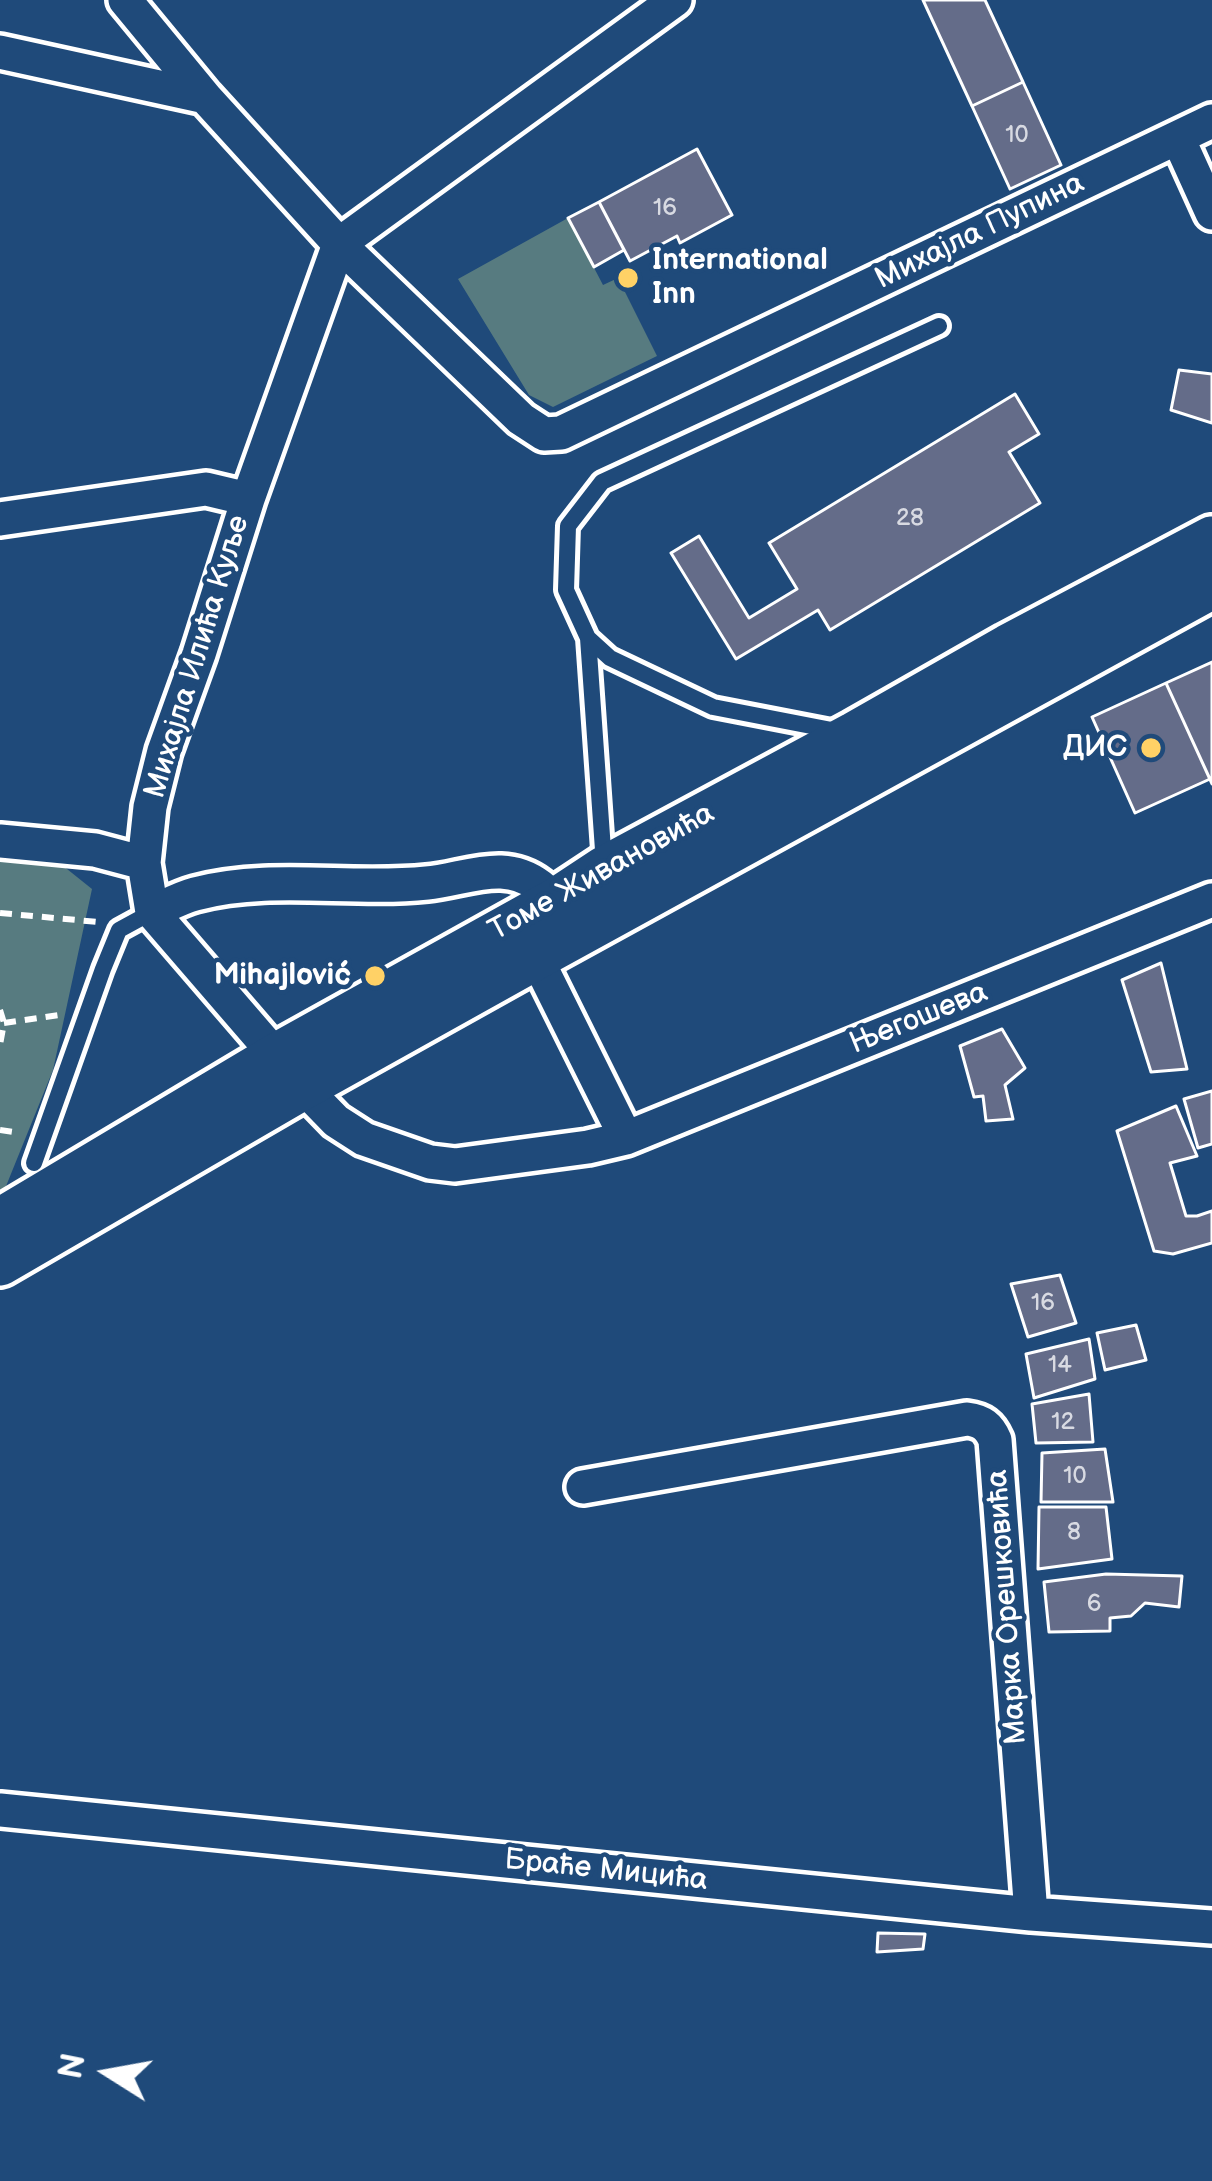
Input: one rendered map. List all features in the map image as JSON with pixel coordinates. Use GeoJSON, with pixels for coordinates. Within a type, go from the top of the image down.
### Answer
{"type":"FeatureCollection","features":[{"type":"Feature","properties":{"kind":"main road","name":"Томе Живановића"},"geometry":{"type":"LineString","coordinates":[[575,911],[855,734],[1008,646],[1212,539]]}},
{"type":"Feature","properties":{"kind":"main road","name":"Томе Живановића"},"geometry":{"type":"LineString","coordinates":[[0,1221],[291,1071],[575,911],[1212,586]]}},
{"type":"Feature","properties":{"kind":"main road","name":"Томе Живановића"},"geometry":{"type":"LineString","coordinates":[[0,1263],[291,1071]]}},
{"type":"Feature","properties":{"kind":"street","name":"Михајла Пупина"},"geometry":{"type":"LineString","coordinates":[[125,0],[205,98],[339,244],[521,418],[544,434],[560,433],[1212,121]]}},
{"type":"Feature","properties":{"kind":"street"},"geometry":{"type":"LineString","coordinates":[[339,244],[675,0]]}},
{"type":"Feature","properties":{"kind":"street"},"geometry":{"type":"LineString","coordinates":[[2,60],[205,98]]}},
{"type":"Feature","properties":{"kind":"street"},"geometry":{"type":"LineString","coordinates":[[1178,137],[1212,213]]}},
{"type":"Feature","properties":{"kind":"street","name":"Михајла Илића Куље"},"geometry":{"type":"LineString","coordinates":[[152,912],[144,862],[150,807],[164,751],[339,244]]}},
{"type":"Feature","properties":{"kind":"street","name":"Михајла Илића Куље"},"geometry":{"type":"LineString","coordinates":[[0,519],[206,489],[248,499]]}},
{"type":"Feature","properties":{"kind":"street"},"geometry":{"type":"LineString","coordinates":[[0,841],[95,850],[144,862]]}},
{"type":"Feature","properties":{"kind":"street"},"geometry":{"type":"LineString","coordinates":[[291,1071],[152,912],[190,896],[265,883],[427,884],[500,872],[534,883],[575,911],[626,1138]]}},
{"type":"Feature","properties":{"kind":"street","name":"Његошева"},"geometry":{"type":"LineString","coordinates":[[291,1071],[336,1121],[364,1139],[430,1162],[455,1165],[572,1149],[626,1138],[1212,900]]}},
{"type":"Feature","properties":{"kind":"street","name":"Марка Орешковића"},"geometry":{"type":"LineString","coordinates":[[583,1487],[967,1419],[979,1420],[990,1430],[995,1440],[1031,1915]]}},
{"type":"Feature","properties":{"kind":"street","name":"Браће Мицића"},"geometry":{"type":"LineString","coordinates":[[0,1810],[1031,1915],[1212,1927]]}},
{"type":"Feature","properties":{"kind":"lane"},"geometry":{"type":"LineString","coordinates":[[855,734],[713,706],[610,658],[588,638],[566,590],[568,526],[602,482],[939,326]]}},
{"type":"Feature","properties":{"kind":"lane"},"geometry":{"type":"LineString","coordinates":[[575,911],[588,638]]}},
{"type":"Feature","properties":{"kind":"lane"},"geometry":{"type":"LineString","coordinates":[[34,1163],[119,930],[152,912]]}},
{"type":"Feature","properties":{"kind":"path"},"geometry":{"type":"LineString","coordinates":[[0,913],[96,921],[119,930]]}},
{"type":"Feature","properties":{"kind":"path"},"geometry":{"type":"LineString","coordinates":[[0,1010],[4,1023],[0,1045]]}},
{"type":"Feature","properties":{"kind":"path"},"geometry":{"type":"LineString","coordinates":[[4,1023],[88,1010]]}},
{"type":"Feature","properties":{"kind":"green space"},"geometry":{"type":"Polygon","coordinates":[[[568,218],[603,285],[618,278],[657,356],[553,407],[529,395],[458,279],[568,218]]]}},
{"type":"Feature","properties":{"kind":"green space"},"geometry":{"type":"Polygon","coordinates":[[[0,860],[57,861],[92,889],[53,1070],[0,1201],[0,860]]]}},
{"type":"Feature","properties":{"kind":"building"},"geometry":{"type":"Polygon","coordinates":[[[923,0],[985,0],[1023,82],[972,106],[923,0]]]}},
{"type":"Feature","properties":{"kind":"building"},"geometry":{"type":"Polygon","coordinates":[[[1023,82],[1061,165],[1010,189],[972,106],[1023,82]]]}},
{"type":"Feature","properties":{"kind":"building"},"geometry":{"type":"Polygon","coordinates":[[[697,149],[732,215],[680,243],[677,236],[630,261],[599,202],[697,149]]]}},
{"type":"Feature","properties":{"kind":"building"},"geometry":{"type":"Polygon","coordinates":[[[599,202],[624,250],[594,267],[568,218],[599,202]]]}},
{"type":"Feature","properties":{"kind":"building"},"geometry":{"type":"Polygon","coordinates":[[[1179,370],[1212,374],[1212,423],[1171,410],[1179,370]]]}},
{"type":"Feature","properties":{"kind":"building"},"geometry":{"type":"Polygon","coordinates":[[[1015,394],[1039,434],[1009,452],[1040,503],[830,630],[818,610],[736,659],[671,553],[699,536],[749,618],[797,589],[769,543],[1015,394]]]}},
{"type":"Feature","properties":{"kind":"building"},"geometry":{"type":"Polygon","coordinates":[[[1212,662],[1212,784],[1166,683],[1212,662]]]}},
{"type":"Feature","properties":{"kind":"building","name":"ДИС"},"geometry":{"type":"Polygon","coordinates":[[[1166,683],[1210,779],[1135,813],[1092,717],[1166,683]]]}},
{"type":"Feature","properties":{"kind":"building"},"geometry":{"type":"Polygon","coordinates":[[[1161,963],[1187,1069],[1151,1072],[1122,980],[1161,963]]]}},
{"type":"Feature","properties":{"kind":"building"},"geometry":{"type":"Polygon","coordinates":[[[1002,1029],[1025,1068],[1005,1085],[1013,1119],[986,1121],[983,1096],[974,1097],[960,1046],[1002,1029]]]}},
{"type":"Feature","properties":{"kind":"building"},"geometry":{"type":"Polygon","coordinates":[[[1212,1091],[1212,1144],[1198,1148],[1184,1099],[1212,1091]]]}},
{"type":"Feature","properties":{"kind":"building"},"geometry":{"type":"Polygon","coordinates":[[[1176,1106],[1197,1156],[1170,1163],[1186,1216],[1212,1211],[1212,1243],[1173,1254],[1154,1251],[1117,1131],[1176,1106]]]}},
{"type":"Feature","properties":{"kind":"building"},"geometry":{"type":"Polygon","coordinates":[[[1060,1275],[1076,1323],[1028,1337],[1011,1284],[1060,1275]]]}},
{"type":"Feature","properties":{"kind":"building"},"geometry":{"type":"Polygon","coordinates":[[[1136,1325],[1146,1360],[1105,1370],[1097,1333],[1136,1325]]]}},
{"type":"Feature","properties":{"kind":"building"},"geometry":{"type":"Polygon","coordinates":[[[1089,1339],[1095,1379],[1034,1398],[1026,1354],[1089,1339]]]}},
{"type":"Feature","properties":{"kind":"building"},"geometry":{"type":"Polygon","coordinates":[[[1089,1394],[1093,1442],[1036,1443],[1032,1404],[1089,1394]]]}},
{"type":"Feature","properties":{"kind":"building"},"geometry":{"type":"Polygon","coordinates":[[[1105,1449],[1113,1502],[1041,1502],[1042,1453],[1105,1449]]]}},
{"type":"Feature","properties":{"kind":"building"},"geometry":{"type":"Polygon","coordinates":[[[1039,1507],[1106,1507],[1112,1559],[1038,1569],[1039,1507]]]}},
{"type":"Feature","properties":{"kind":"building"},"geometry":{"type":"Polygon","coordinates":[[[1106,1574],[1182,1576],[1179,1607],[1145,1603],[1131,1616],[1110,1618],[1110,1631],[1049,1632],[1044,1582],[1106,1574]]]}},
{"type":"Feature","properties":{"kind":"building"},"geometry":{"type":"Polygon","coordinates":[[[878,1933],[925,1934],[923,1949],[877,1952],[878,1933]]]}},
{"type":"Feature","properties":{"kind":"place","name":"International Inn"},"geometry":{"type":"Point","coordinates":[628,278]}},
{"type":"Feature","properties":{"kind":"place","name":"ДИС"},"geometry":{"type":"Point","coordinates":[1151,748]}},
{"type":"Feature","properties":{"kind":"place","name":"Mihajlović"},"geometry":{"type":"Point","coordinates":[375,976]}}]}
